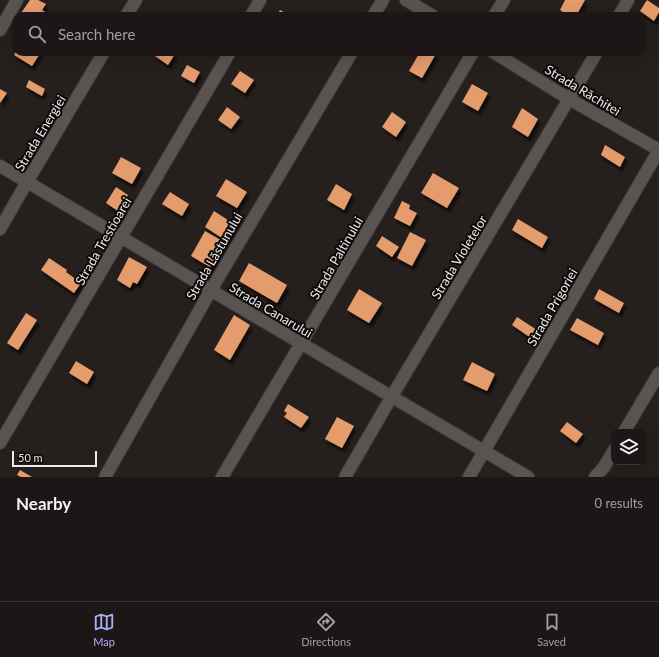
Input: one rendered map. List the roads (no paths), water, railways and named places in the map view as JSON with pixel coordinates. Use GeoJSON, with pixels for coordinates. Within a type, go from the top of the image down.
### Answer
{"type":"FeatureCollection","features":[{"type":"Feature","properties":{"kind":"street"},"geometry":{"type":"LineString","coordinates":[[0,30],[17,0]]}},
{"type":"Feature","properties":{"kind":"street"},"geometry":{"type":"LineString","coordinates":[[128,12],[136,0]]}},
{"type":"Feature","properties":{"kind":"street"},"geometry":{"type":"LineString","coordinates":[[253,12],[260,0]]}},
{"type":"Feature","properties":{"kind":"street"},"geometry":{"type":"LineString","coordinates":[[376,12],[383,0]]}},
{"type":"Feature","properties":{"kind":"street"},"geometry":{"type":"LineString","coordinates":[[406,0],[426,12]]}},
{"type":"Feature","properties":{"kind":"street"},"geometry":{"type":"LineString","coordinates":[[496,12],[504,0]]}},
{"type":"Feature","properties":{"kind":"street"},"geometry":{"type":"LineString","coordinates":[[621,12],[628,0]]}},
{"type":"Feature","properties":{"kind":"street","name":"Strada Energiei"},"geometry":{"type":"LineString","coordinates":[[0,229],[102,56]]}},
{"type":"Feature","properties":{"kind":"street","name":"Strada Trestioarei"},"geometry":{"type":"LineString","coordinates":[[0,443],[228,56]]}},
{"type":"Feature","properties":{"kind":"street","name":"Strada Lăstunului"},"geometry":{"type":"LineString","coordinates":[[105,477],[211,290],[350,56]]}},
{"type":"Feature","properties":{"kind":"street","name":"Strada Paltinului"},"geometry":{"type":"LineString","coordinates":[[222,477],[471,56]]}},
{"type":"Feature","properties":{"kind":"street","name":"Strada Răchitei"},"geometry":{"type":"LineString","coordinates":[[499,56],[569,99],[659,150]]}},
{"type":"Feature","properties":{"kind":"street","name":"Strada Violetelor"},"geometry":{"type":"LineString","coordinates":[[345,477],[595,56]]}},
{"type":"Feature","properties":{"kind":"street","name":"Strada Prigoriei"},"geometry":{"type":"LineString","coordinates":[[469,477],[659,150]]}},
{"type":"Feature","properties":{"kind":"street","name":"Strada Canarului"},"geometry":{"type":"LineString","coordinates":[[0,166],[528,477]]}},
{"type":"Feature","properties":{"kind":"street"},"geometry":{"type":"LineString","coordinates":[[626,429],[659,373]]}},
{"type":"Feature","properties":{"kind":"street"},"geometry":{"type":"LineString","coordinates":[[595,477],[604,468],[611,455]]}}]}
